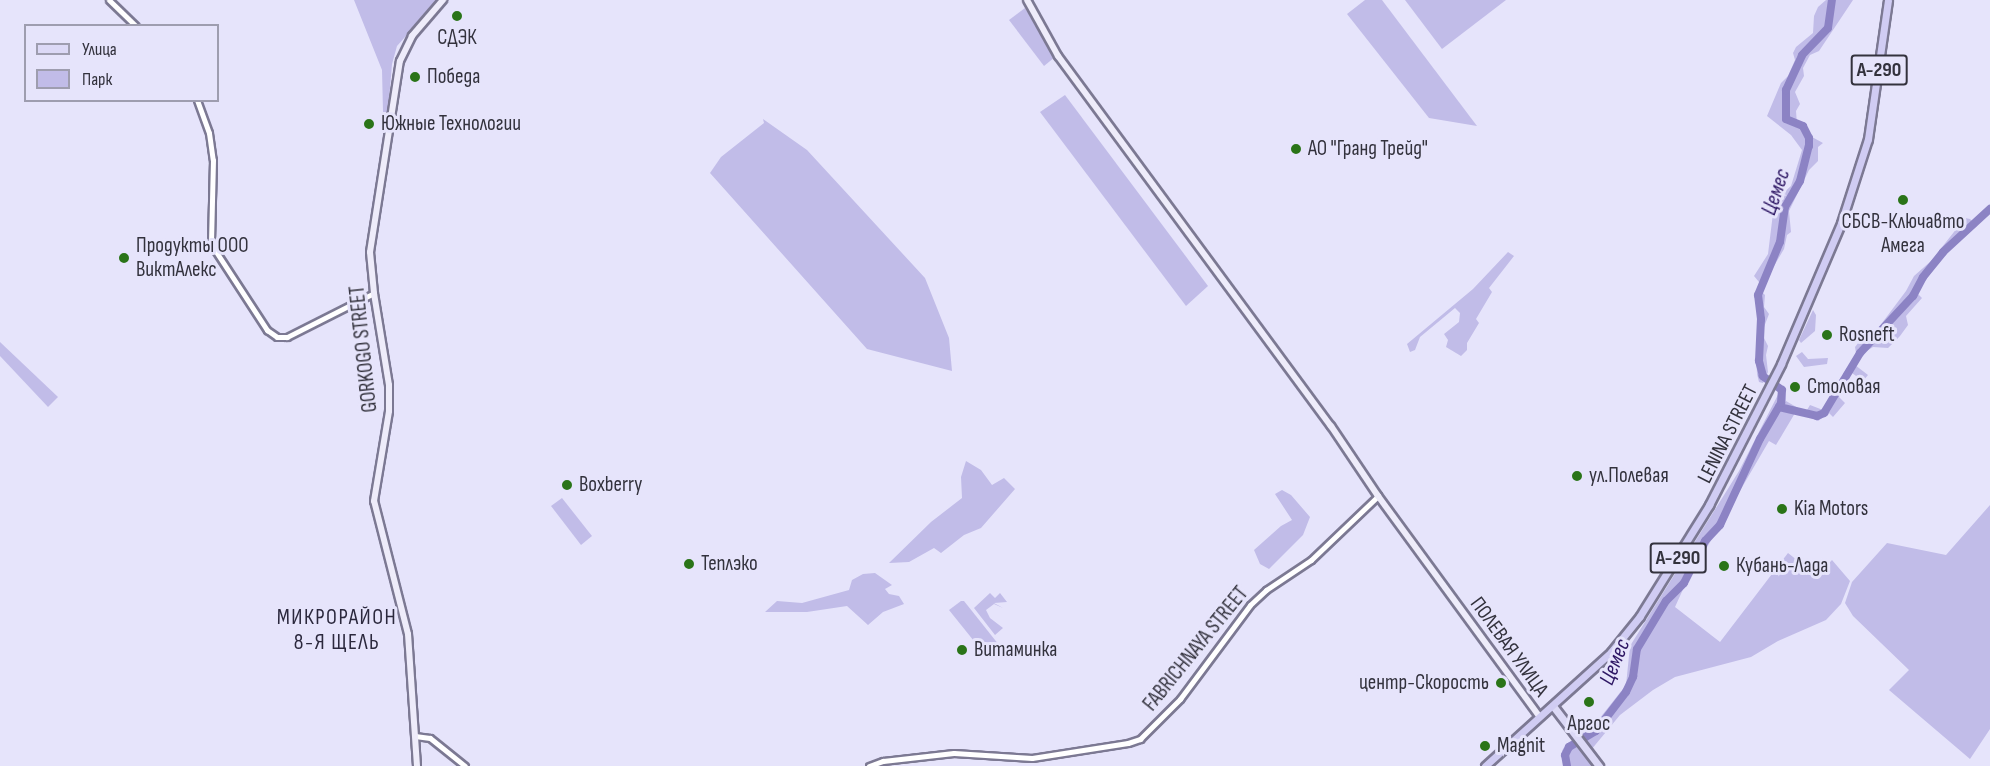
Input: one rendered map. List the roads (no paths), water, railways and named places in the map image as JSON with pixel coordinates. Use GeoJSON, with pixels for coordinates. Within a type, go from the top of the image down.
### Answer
{"type":"FeatureCollection","features":[{"type":"Feature","properties":{"kind":"highway","name":"LENINA STREET"},"geometry":{"type":"LineString","coordinates":[[1540,717],[1611,652],[1640,616],[1709,505],[1770,388],[1841,223],[1868,139],[1888,0]]}},
{"type":"Feature","properties":{"kind":"highway"},"geometry":{"type":"LineString","coordinates":[[1485,766],[1540,717]]}},
{"type":"Feature","properties":{"kind":"main road","name":"GORKOGO STREET"},"geometry":{"type":"LineString","coordinates":[[417,766],[408,634],[374,501],[389,411],[389,385],[374,293],[371,235],[400,61],[412,36],[443,0]]}},
{"type":"Feature","properties":{"kind":"main road","name":"ПОЛЕВАЯ УЛИЦА"},"geometry":{"type":"LineString","coordinates":[[1027,0],[1058,56],[1331,426],[1378,496],[1540,717]]}},
{"type":"Feature","properties":{"kind":"main road"},"geometry":{"type":"LineString","coordinates":[[1553,706],[1599,766]]}},
{"type":"Feature","properties":{"kind":"street"},"geometry":{"type":"LineString","coordinates":[[109,0],[134,24]]}},
{"type":"Feature","properties":{"kind":"street"},"geometry":{"type":"LineString","coordinates":[[198,102],[213,151],[214,186],[210,235],[213,250],[267,330],[277,337],[288,337],[374,293]]}},
{"type":"Feature","properties":{"kind":"street","name":"FABRICHNAYA STREET"},"geometry":{"type":"LineString","coordinates":[[868,766],[883,761],[954,753],[1032,758],[1128,743],[1140,739],[1180,699],[1250,605],[1266,590],[1311,560],[1378,496]]}},
{"type":"Feature","properties":{"kind":"street"},"geometry":{"type":"LineString","coordinates":[[415,736],[430,738],[465,766]]}},
{"type":"Feature","properties":{"kind":"waterway","name":"Цемес"},"geometry":{"type":"LineString","coordinates":[[1567,766],[1565,755],[1569,747],[1596,731],[1626,692],[1633,677],[1637,649],[1666,601],[1684,583],[1705,541],[1720,525],[1760,439],[1781,403],[1782,390],[1763,376],[1759,361],[1761,319],[1758,295],[1780,242],[1785,207],[1800,181],[1809,146],[1809,138],[1803,126],[1786,119],[1786,90],[1802,55],[1828,28],[1832,0]]}},
{"type":"Feature","properties":{"kind":"waterway","name":"Цемес"},"geometry":{"type":"LineString","coordinates":[[1779,407],[1817,416],[1824,413],[1860,353],[1913,296],[1923,277],[1943,252],[1990,209]]}},
{"type":"Feature","properties":{"kind":"place","name":"СДЭК"},"geometry":{"type":"Point","coordinates":[457,16]}},
{"type":"Feature","properties":{"kind":"place","name":"Победа"},"geometry":{"type":"Point","coordinates":[415,77]}},
{"type":"Feature","properties":{"kind":"place","name":"Южные Технологии"},"geometry":{"type":"Point","coordinates":[369,124]}},
{"type":"Feature","properties":{"kind":"place","name":"АО \"Гранд Трейд\""},"geometry":{"type":"Point","coordinates":[1296,149]}},
{"type":"Feature","properties":{"kind":"place","name":"СБСВ-Ключавто Амега"},"geometry":{"type":"Point","coordinates":[1903,200]}},
{"type":"Feature","properties":{"kind":"place","name":"Продукты ООО ВиктАлекс"},"geometry":{"type":"Point","coordinates":[124,258]}},
{"type":"Feature","properties":{"kind":"place","name":"Rosneft"},"geometry":{"type":"Point","coordinates":[1827,335]}},
{"type":"Feature","properties":{"kind":"place","name":"Столовая"},"geometry":{"type":"Point","coordinates":[1795,387]}},
{"type":"Feature","properties":{"kind":"place","name":"ул.Полевая"},"geometry":{"type":"Point","coordinates":[1577,476]}},
{"type":"Feature","properties":{"kind":"place","name":"Boxberry"},"geometry":{"type":"Point","coordinates":[567,485]}},
{"type":"Feature","properties":{"kind":"place","name":"Kia Motors"},"geometry":{"type":"Point","coordinates":[1782,509]}},
{"type":"Feature","properties":{"kind":"place","name":"Теплэко"},"geometry":{"type":"Point","coordinates":[689,564]}},
{"type":"Feature","properties":{"kind":"place","name":"Кубань-Лада"},"geometry":{"type":"Point","coordinates":[1724,566]}},
{"type":"Feature","properties":{"kind":"place","name":"Витаминка"},"geometry":{"type":"Point","coordinates":[962,650]}},
{"type":"Feature","properties":{"kind":"place","name":"центр-Скорость"},"geometry":{"type":"Point","coordinates":[1501,683]}},
{"type":"Feature","properties":{"kind":"place","name":"Аргос"},"geometry":{"type":"Point","coordinates":[1589,702]}},
{"type":"Feature","properties":{"kind":"place","name":"Magnit"},"geometry":{"type":"Point","coordinates":[1485,746]}},
{"type":"Feature","properties":{"kind":"district","name":"МИКРОРАЙОН 8-Я ЩЕЛЬ"},"geometry":{"type":"Point","coordinates":[337,630]}}]}
